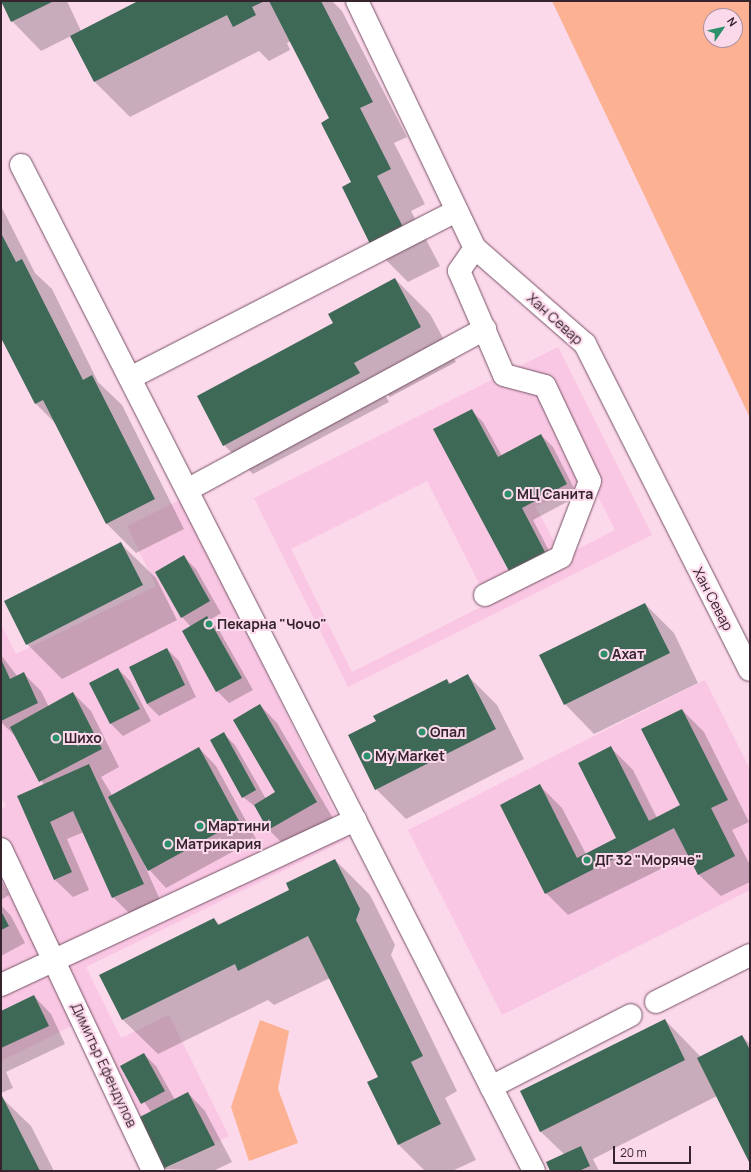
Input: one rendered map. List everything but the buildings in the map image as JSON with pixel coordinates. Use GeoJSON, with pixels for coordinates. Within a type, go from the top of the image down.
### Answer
{"type":"FeatureCollection","features":[{"type":"Feature","properties":{"kind":"street","name":"Хан Севар"},"geometry":{"type":"LineString","coordinates":[[357,1],[475,248],[585,344],[750,670]]}},
{"type":"Feature","properties":{"kind":"street"},"geometry":{"type":"LineString","coordinates":[[21,164],[534,1171]]}},
{"type":"Feature","properties":{"kind":"street"},"geometry":{"type":"LineString","coordinates":[[130,378],[457,211]]}},
{"type":"Feature","properties":{"kind":"street"},"geometry":{"type":"LineString","coordinates":[[475,248],[459,271],[504,375],[545,386],[590,481],[562,557],[485,595]]}},
{"type":"Feature","properties":{"kind":"street"},"geometry":{"type":"LineString","coordinates":[[187,490],[484,329]]}},
{"type":"Feature","properties":{"kind":"street"},"geometry":{"type":"LineString","coordinates":[[1,985],[355,820]]}},
{"type":"Feature","properties":{"kind":"street","name":"Димитър Ефендулов"},"geometry":{"type":"LineString","coordinates":[[1,849],[153,1171]]}},
{"type":"Feature","properties":{"kind":"street"},"geometry":{"type":"LineString","coordinates":[[656,1002],[750,955]]}},
{"type":"Feature","properties":{"kind":"street"},"geometry":{"type":"LineString","coordinates":[[491,1087],[631,1015]]}},
{"type":"Feature","properties":{"kind":"shaded area"},"geometry":{"type":"Polygon","coordinates":[[[552,1],[750,1],[750,418],[552,1]]]}},
{"type":"Feature","properties":{"kind":"shaded area"},"geometry":{"type":"Polygon","coordinates":[[[558,347],[652,535],[348,687],[254,498],[558,347]],[[472,409],[433,429],[509,571],[545,552],[522,508],[567,484],[541,434],[498,457],[472,409]],[[427,481],[291,549],[352,672],[489,603],[427,481]],[[590,481],[536,507],[562,557],[615,530],[590,481]]]}},
{"type":"Feature","properties":{"kind":"shaded area"},"geometry":{"type":"Polygon","coordinates":[[[181,499],[348,839],[86,967],[121,1038],[169,1015],[229,1136],[156,1171],[76,1024],[1,1061],[1,809],[6,806],[1,796],[1,624],[16,654],[156,586],[127,526],[181,499]]]}},
{"type":"Feature","properties":{"kind":"shaded area","name":"ДГ 32 \"Моряче\""},"geometry":{"type":"Polygon","coordinates":[[[705,680],[750,769],[750,890],[502,1015],[408,830],[705,680]]]}},
{"type":"Feature","properties":{"kind":"shaded area"},"geometry":{"type":"Polygon","coordinates":[[[260,1020],[289,1031],[278,1089],[298,1143],[249,1161],[231,1107],[260,1020]]]}},
{"type":"Feature","properties":{"kind":"place","name":"МЦ Санита"},"geometry":{"type":"Point","coordinates":[508,494]}},
{"type":"Feature","properties":{"kind":"place","name":"Пекарна \"Чочо\""},"geometry":{"type":"Point","coordinates":[209,624]}},
{"type":"Feature","properties":{"kind":"place","name":"Ахат"},"geometry":{"type":"Point","coordinates":[604,654]}},
{"type":"Feature","properties":{"kind":"place","name":"Опал"},"geometry":{"type":"Point","coordinates":[422,732]}},
{"type":"Feature","properties":{"kind":"place","name":"Шихо"},"geometry":{"type":"Point","coordinates":[56,738]}},
{"type":"Feature","properties":{"kind":"place","name":"My Market"},"geometry":{"type":"Point","coordinates":[367,756]}},
{"type":"Feature","properties":{"kind":"place","name":"Мартини"},"geometry":{"type":"Point","coordinates":[200,826]}},
{"type":"Feature","properties":{"kind":"place","name":"Матрикария"},"geometry":{"type":"Point","coordinates":[168,844]}},
{"type":"Feature","properties":{"kind":"place","name":"ДГ 32 \"Моряче\""},"geometry":{"type":"Point","coordinates":[587,860]}}]}
